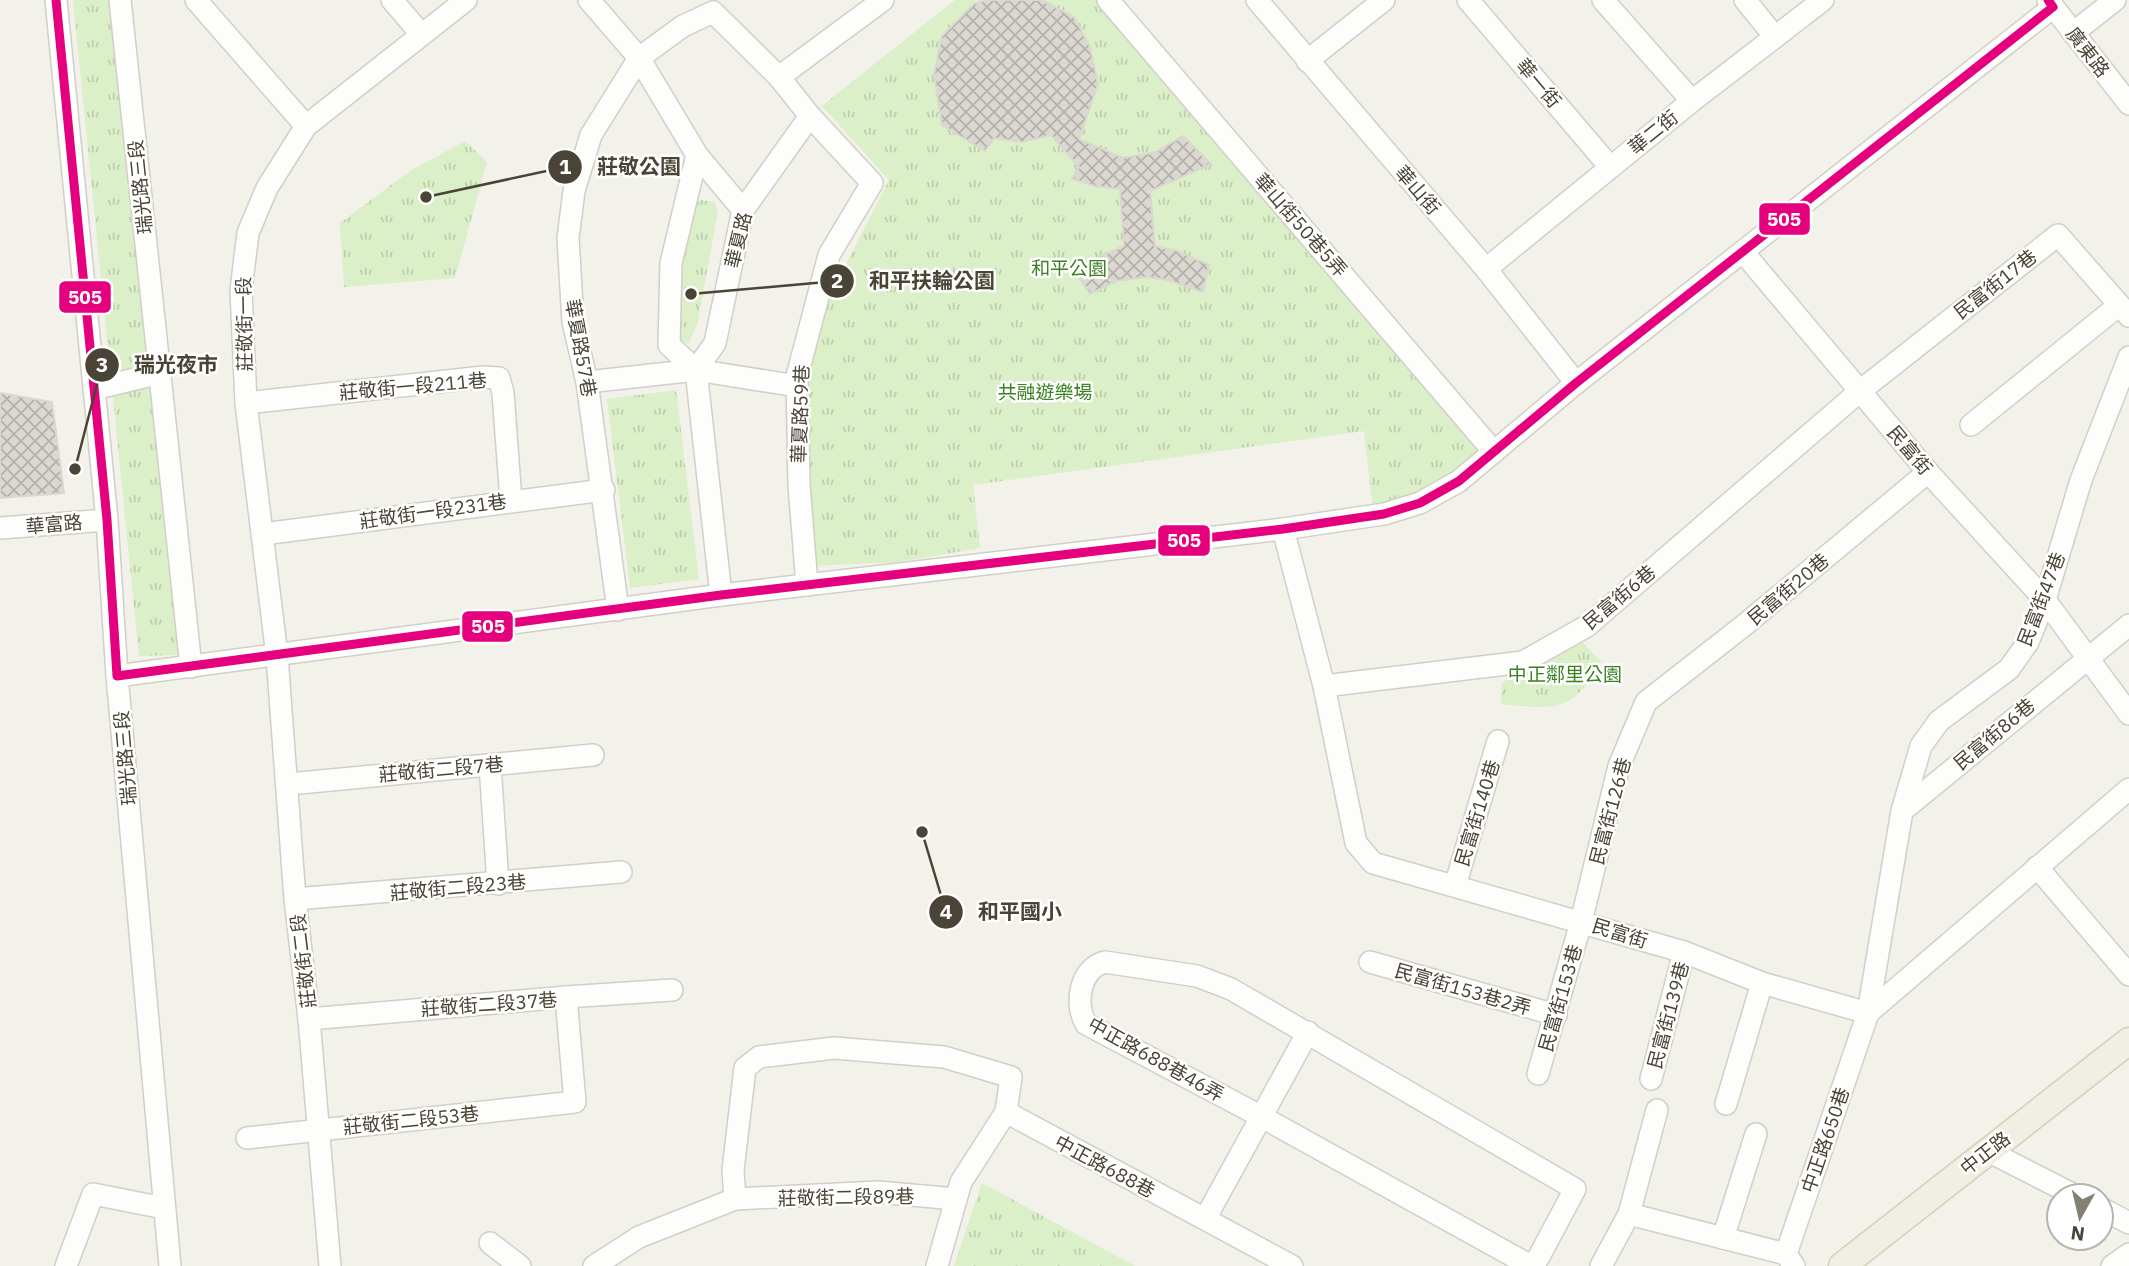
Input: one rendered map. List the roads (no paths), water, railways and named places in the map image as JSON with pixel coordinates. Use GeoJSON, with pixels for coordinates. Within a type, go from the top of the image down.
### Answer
{"type":"FeatureCollection","features":[{"type":"Feature","properties":{"kind":"main road","name":"中正路"},"geometry":{"type":"LineString","coordinates":[[1842,1266],[1988,1151],[2125,1050]]}},
{"type":"Feature","properties":{"kind":"street","name":"瑞光路三段"},"geometry":{"type":"LineString","coordinates":[[56,0],[107,520],[117,676],[170,1266]]}},
{"type":"Feature","properties":{"kind":"street","name":"瑞光路三段"},"geometry":{"type":"LineString","coordinates":[[120,0],[191,667]]}},
{"type":"Feature","properties":{"kind":"street"},"geometry":{"type":"LineString","coordinates":[[196,0],[306,126]]}},
{"type":"Feature","properties":{"kind":"street"},"geometry":{"type":"LineString","coordinates":[[393,0],[421,34]]}},
{"type":"Feature","properties":{"kind":"street","name":"莊敬街一段"},"geometry":{"type":"LineString","coordinates":[[277,656],[246,402],[241,290],[248,233],[267,188],[306,126],[466,0]]}},
{"type":"Feature","properties":{"kind":"street"},"geometry":{"type":"LineString","coordinates":[[589,0],[639,58],[697,155],[743,210]]}},
{"type":"Feature","properties":{"kind":"street"},"geometry":{"type":"LineString","coordinates":[[779,77],[883,0]]}},
{"type":"Feature","properties":{"kind":"street","name":"華山街50巷5弄"},"geometry":{"type":"LineString","coordinates":[[1108,0],[1494,452]]}},
{"type":"Feature","properties":{"kind":"street","name":"華山街"},"geometry":{"type":"LineString","coordinates":[[1257,0],[1486,268],[1576,383]]}},
{"type":"Feature","properties":{"kind":"street"},"geometry":{"type":"LineString","coordinates":[[1307,61],[1384,0]]}},
{"type":"Feature","properties":{"kind":"street","name":"華一街"},"geometry":{"type":"LineString","coordinates":[[1468,0],[1610,167]]}},
{"type":"Feature","properties":{"kind":"street"},"geometry":{"type":"LineString","coordinates":[[1603,0],[1692,101]]}},
{"type":"Feature","properties":{"kind":"street"},"geometry":{"type":"LineString","coordinates":[[1745,0],[1775,37]]}},
{"type":"Feature","properties":{"kind":"street","name":"華二街"},"geometry":{"type":"LineString","coordinates":[[1486,268],[1692,101],[1823,0]]}},
{"type":"Feature","properties":{"kind":"street"},"geometry":{"type":"LineString","coordinates":[[2073,33],[2115,0]]}},
{"type":"Feature","properties":{"kind":"street"},"geometry":{"type":"LineString","coordinates":[[117,676],[721,595],[1283,529],[1384,514],[1420,503],[1459,481],[1576,383],[2051,3]]}},
{"type":"Feature","properties":{"kind":"street","name":"廣東路"},"geometry":{"type":"LineString","coordinates":[[2051,3],[2129,104]]}},
{"type":"Feature","properties":{"kind":"street"},"geometry":{"type":"LineString","coordinates":[[639,58],[683,26],[713,12],[779,77],[810,116]]}},
{"type":"Feature","properties":{"kind":"street","name":"華夏路57巷"},"geometry":{"type":"LineString","coordinates":[[618,610],[604,490],[587,382],[573,322],[568,237],[574,191],[592,135],[639,58]]}},
{"type":"Feature","properties":{"kind":"street","name":"華夏路"},"geometry":{"type":"LineString","coordinates":[[695,370],[715,343],[743,210],[810,116]]}},
{"type":"Feature","properties":{"kind":"street","name":"華夏路59巷"},"geometry":{"type":"LineString","coordinates":[[807,585],[799,485],[797,386],[810,317],[829,254],[872,183],[810,116]]}},
{"type":"Feature","properties":{"kind":"street"},"geometry":{"type":"LineString","coordinates":[[697,155],[671,263],[669,345],[695,370],[721,595]]}},
{"type":"Feature","properties":{"kind":"street","name":"民富街17巷"},"geometry":{"type":"LineString","coordinates":[[1860,391],[2058,235],[2123,311],[1971,425]]}},
{"type":"Feature","properties":{"kind":"street","name":"民富街"},"geometry":{"type":"LineString","coordinates":[[1743,252],[1928,472],[2045,600],[2129,714]]}},
{"type":"Feature","properties":{"kind":"street","name":"民富街47巷"},"geometry":{"type":"LineString","coordinates":[[1868,1013],[1902,811],[1921,746],[1939,721],[2009,669],[2028,642],[2045,600],[2081,480],[2129,357]]}},
{"type":"Feature","properties":{"kind":"street"},"geometry":{"type":"LineString","coordinates":[[587,382],[695,370],[797,386]]}},
{"type":"Feature","properties":{"kind":"street"},"geometry":{"type":"LineString","coordinates":[[94,389],[160,373]]}},
{"type":"Feature","properties":{"kind":"street","name":"莊敬街一段211巷"},"geometry":{"type":"LineString","coordinates":[[246,402],[483,376],[499,378],[503,393],[511,501]]}},
{"type":"Feature","properties":{"kind":"street","name":"民富街6巷"},"geometry":{"type":"LineString","coordinates":[[1324,686],[1523,662],[1587,626],[1860,391]]}},
{"type":"Feature","properties":{"kind":"street","name":"民富街20巷"},"geometry":{"type":"LineString","coordinates":[[1646,702],[1742,627],[1928,472]]}},
{"type":"Feature","properties":{"kind":"street","name":"莊敬街一段231巷"},"geometry":{"type":"LineString","coordinates":[[263,534],[604,490]]}},
{"type":"Feature","properties":{"kind":"street","name":"華富路"},"geometry":{"type":"LineString","coordinates":[[0,528],[107,520]]}},
{"type":"Feature","properties":{"kind":"street","name":"民富街"},"geometry":{"type":"LineString","coordinates":[[1283,529],[1324,686],[1356,843],[1373,863],[1684,952],[1762,983],[1868,1013]]}},
{"type":"Feature","properties":{"kind":"street","name":"民富街86巷"},"geometry":{"type":"LineString","coordinates":[[1902,811],[2129,625]]}},
{"type":"Feature","properties":{"kind":"street","name":"莊敬街二段"},"geometry":{"type":"LineString","coordinates":[[277,656],[296,899],[330,1266]]}},
{"type":"Feature","properties":{"kind":"street","name":"民富街126巷"},"geometry":{"type":"LineString","coordinates":[[1581,922],[1619,766],[1646,702]]}},
{"type":"Feature","properties":{"kind":"street","name":"民富街140巷"},"geometry":{"type":"LineString","coordinates":[[1455,886],[1499,741]]}},
{"type":"Feature","properties":{"kind":"street","name":"莊敬街二段7巷"},"geometry":{"type":"LineString","coordinates":[[289,784],[593,755]]}},
{"type":"Feature","properties":{"kind":"street"},"geometry":{"type":"LineString","coordinates":[[490,765],[498,884]]}},
{"type":"Feature","properties":{"kind":"street"},"geometry":{"type":"LineString","coordinates":[[1868,1013],[2129,789]]}},
{"type":"Feature","properties":{"kind":"street"},"geometry":{"type":"LineString","coordinates":[[2037,867],[2129,975]]}},
{"type":"Feature","properties":{"kind":"street","name":"莊敬街二段23巷"},"geometry":{"type":"LineString","coordinates":[[296,899],[621,872]]}},
{"type":"Feature","properties":{"kind":"street","name":"民富街153巷"},"geometry":{"type":"LineString","coordinates":[[1538,1073],[1581,922]]}},
{"type":"Feature","properties":{"kind":"street","name":"民富街139巷"},"geometry":{"type":"LineString","coordinates":[[1651,1079],[1684,952]]}},
{"type":"Feature","properties":{"kind":"street","name":"中正路688巷46弄"},"geometry":{"type":"LineString","coordinates":[[1105,962],[1197,976],[1231,989],[1308,1032],[1575,1189],[1533,1266],[1086,1024],[1079,1002],[1087,971],[1094,964],[1105,962]]}},
{"type":"Feature","properties":{"kind":"street","name":"民富街153巷2弄"},"geometry":{"type":"LineString","coordinates":[[1370,962],[1556,1015]]}},
{"type":"Feature","properties":{"kind":"street"},"geometry":{"type":"LineString","coordinates":[[1726,1104],[1762,983]]}},
{"type":"Feature","properties":{"kind":"street"},"geometry":{"type":"LineString","coordinates":[[566,997],[672,990]]}},
{"type":"Feature","properties":{"kind":"street","name":"莊敬街二段37巷"},"geometry":{"type":"LineString","coordinates":[[309,1019],[566,997],[575,1102]]}},
{"type":"Feature","properties":{"kind":"street","name":"中正路650巷"},"geometry":{"type":"LineString","coordinates":[[1790,1260],[1868,1013]]}},
{"type":"Feature","properties":{"kind":"street"},"geometry":{"type":"LineString","coordinates":[[1205,1219],[1308,1032]]}},
{"type":"Feature","properties":{"kind":"street"},"geometry":{"type":"LineString","coordinates":[[735,1199],[733,1170],[746,1068],[759,1057],[834,1048],[944,1057],[1011,1077],[1006,1112],[961,1182],[937,1266]]}},
{"type":"Feature","properties":{"kind":"street","name":"莊敬街二段53巷"},"geometry":{"type":"LineString","coordinates":[[247,1138],[575,1102]]}},
{"type":"Feature","properties":{"kind":"street"},"geometry":{"type":"LineString","coordinates":[[1601,1266],[1629,1214],[1657,1110]]}},
{"type":"Feature","properties":{"kind":"street","name":"中正路688巷"},"geometry":{"type":"LineString","coordinates":[[1006,1112],[1292,1266]]}},
{"type":"Feature","properties":{"kind":"street"},"geometry":{"type":"LineString","coordinates":[[1723,1238],[1756,1134]]}},
{"type":"Feature","properties":{"kind":"street"},"geometry":{"type":"LineString","coordinates":[[1988,1151],[2049,1182]]}},
{"type":"Feature","properties":{"kind":"street","name":"莊敬街二段89巷"},"geometry":{"type":"LineString","coordinates":[[594,1266],[639,1237],[735,1199],[878,1192],[956,1199]]}},
{"type":"Feature","properties":{"kind":"street"},"geometry":{"type":"LineString","coordinates":[[66,1266],[93,1194],[164,1208]]}},
{"type":"Feature","properties":{"kind":"street"},"geometry":{"type":"LineString","coordinates":[[1629,1214],[1723,1238],[1790,1260]]}},
{"type":"Feature","properties":{"kind":"street"},"geometry":{"type":"LineString","coordinates":[[490,1243],[520,1266]]}},
{"type":"Feature","properties":{"kind":"street"},"geometry":{"type":"LineString","coordinates":[[2112,1266],[2129,1255]]}},
{"type":"Feature","properties":{"kind":"place","name":"莊敬公園"},"geometry":{"type":"Point","coordinates":[426,197]}},
{"type":"Feature","properties":{"kind":"place","name":"和平扶輪公園"},"geometry":{"type":"Point","coordinates":[691,294]}},
{"type":"Feature","properties":{"kind":"place","name":"瑞光夜市"},"geometry":{"type":"Point","coordinates":[75,469]}},
{"type":"Feature","properties":{"kind":"place","name":"和平國小"},"geometry":{"type":"Point","coordinates":[922,832]}},
{"type":"Feature","properties":{"kind":"park label","name":"和平公園"},"geometry":{"type":"Point","coordinates":[1069,268]}},
{"type":"Feature","properties":{"kind":"park label","name":"共融遊樂場"},"geometry":{"type":"Point","coordinates":[1045,392]}},
{"type":"Feature","properties":{"kind":"park label","name":"中正鄰里公園"},"geometry":{"type":"Point","coordinates":[1565,674]}}]}
